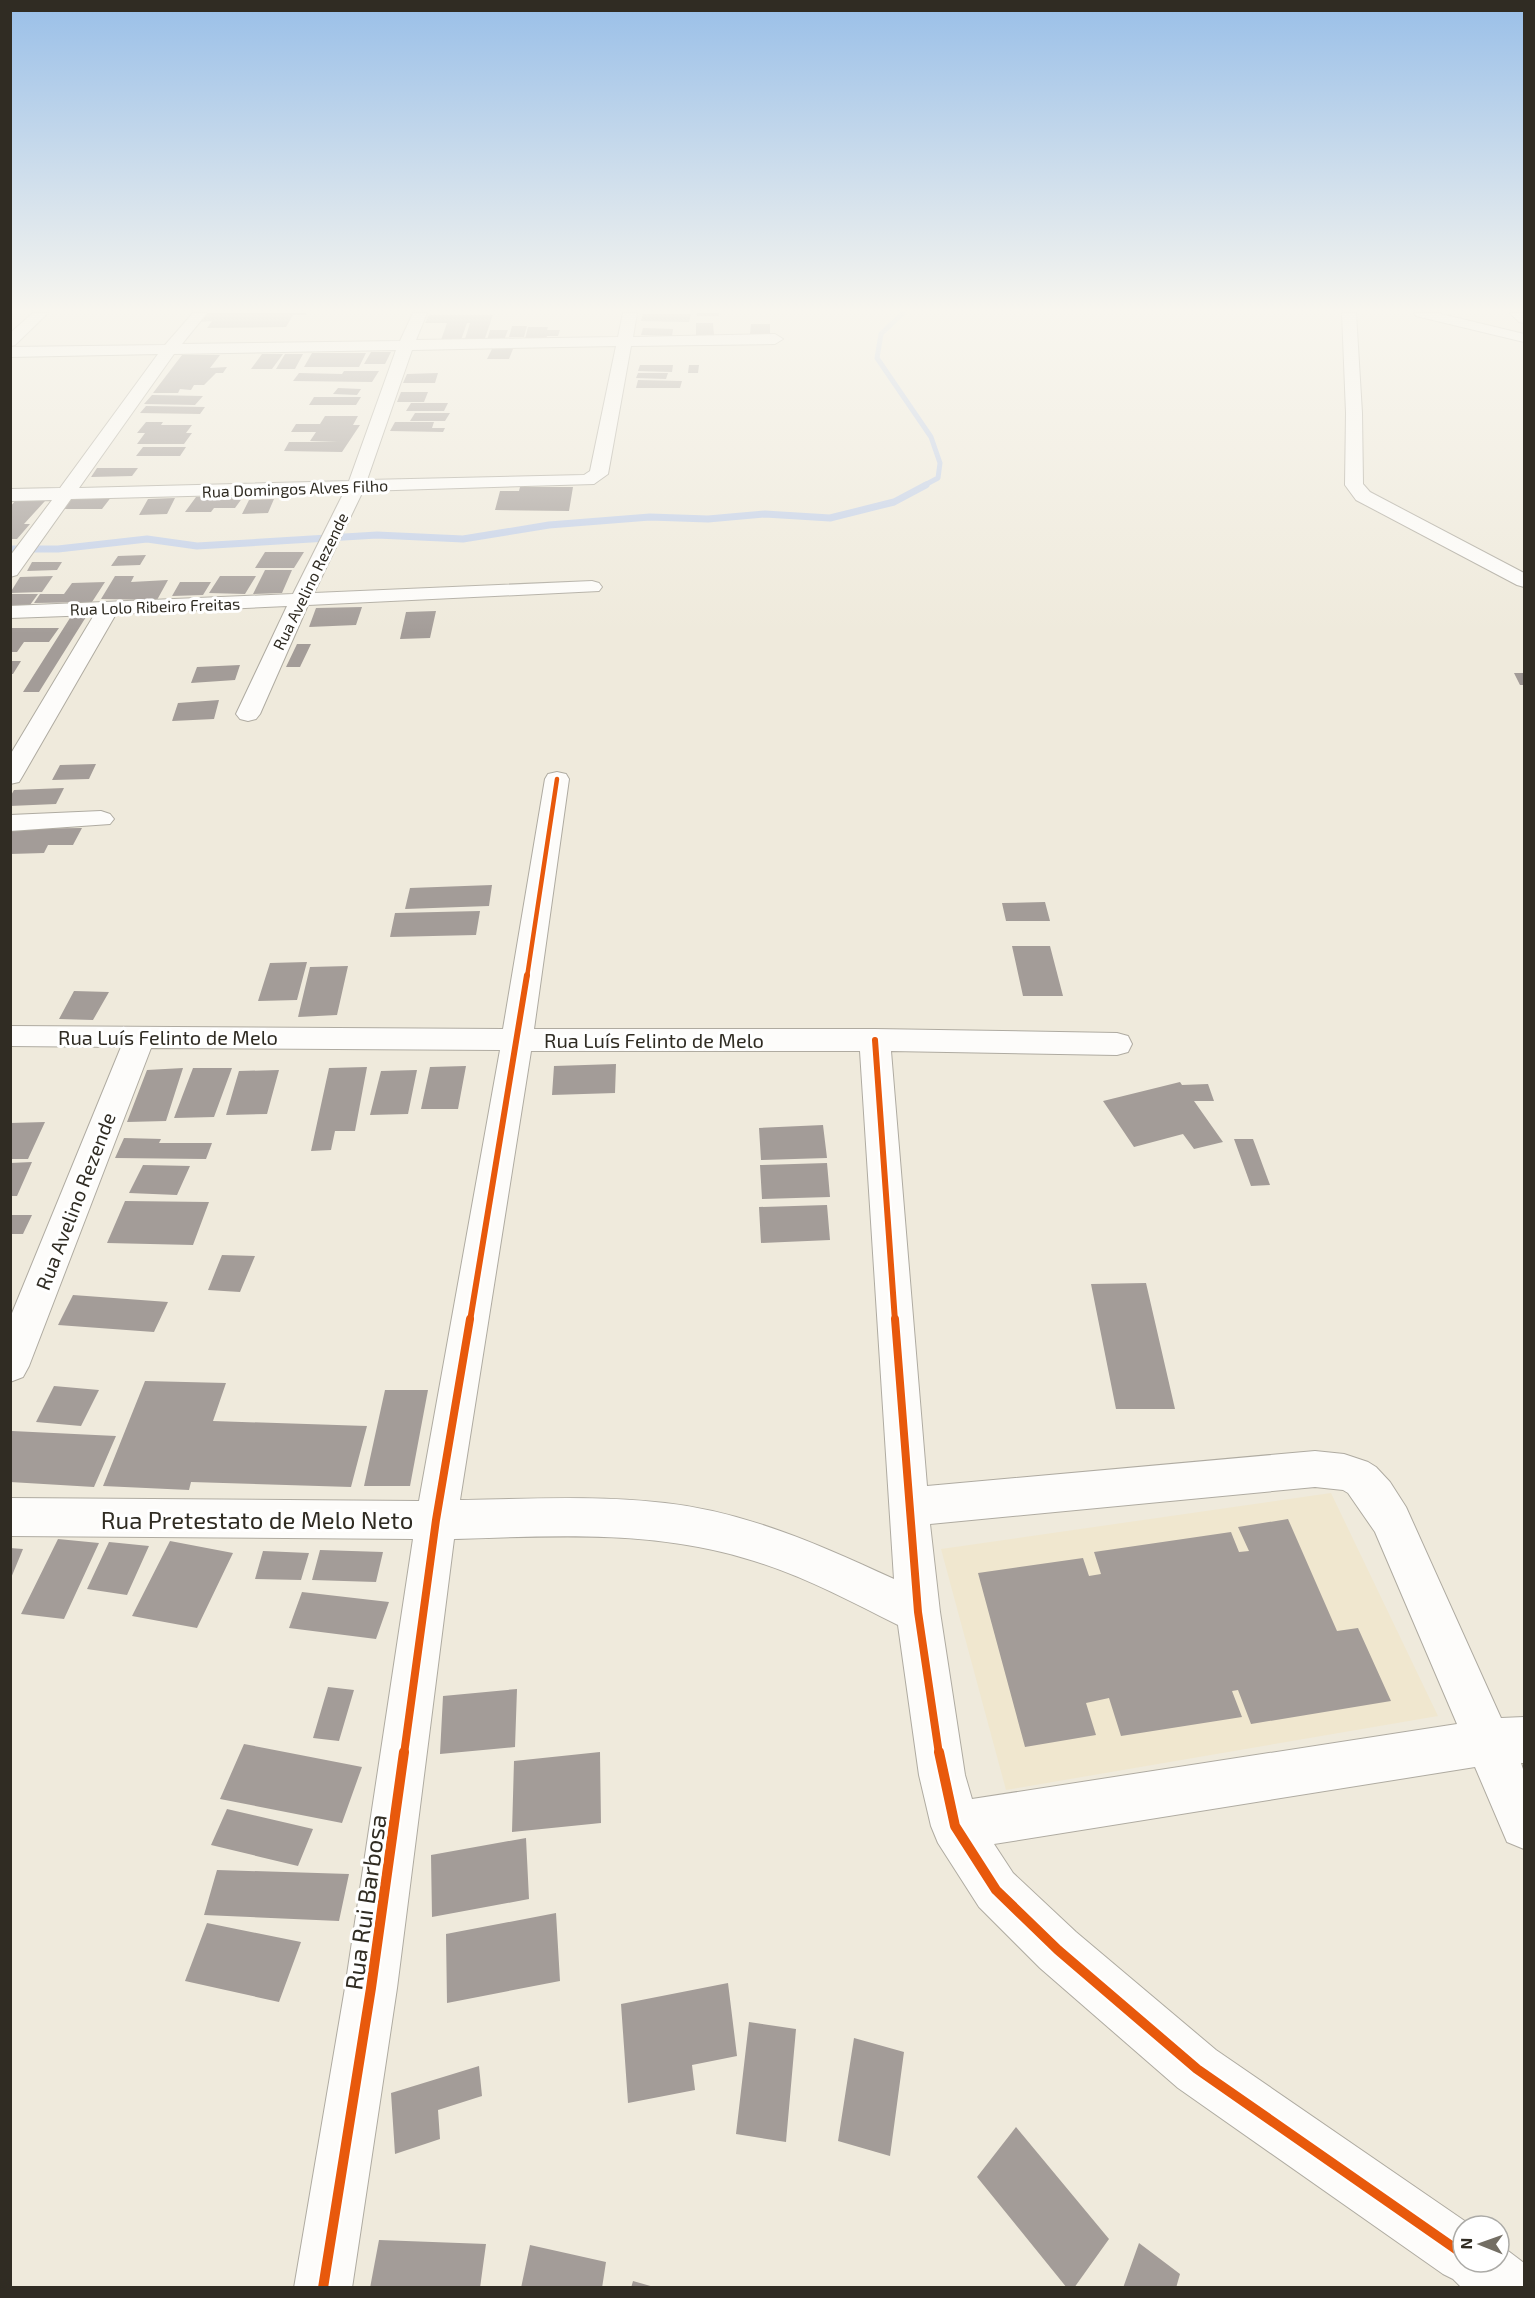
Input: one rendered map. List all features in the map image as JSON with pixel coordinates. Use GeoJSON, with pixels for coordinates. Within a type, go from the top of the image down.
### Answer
{"type":"FeatureCollection","features":[{"type":"Feature","properties":{"kind":"street"},"geometry":{"type":"LineString","coordinates":[[10,571],[118,420]]}},
{"type":"Feature","properties":{"kind":"street","name":"Rua Avelino Rezende"},"geometry":{"type":"LineString","coordinates":[[248,714],[300,600],[356,486],[379,420]]}},
{"type":"Feature","properties":{"kind":"street","name":"Rua Domingos Alves Filho"},"geometry":{"type":"LineString","coordinates":[[10,495],[579,481],[599,474],[609,420]]}},
{"type":"Feature","properties":{"kind":"street"},"geometry":{"type":"LineString","coordinates":[[1354,420],[1354,485],[1357,491],[1524,581]]}},
{"type":"Feature","properties":{"kind":"street","name":"Rua Lolo Ribeiro Freitas"},"geometry":{"type":"LineString","coordinates":[[10,612],[592,587]]}},
{"type":"Feature","properties":{"kind":"street"},"geometry":{"type":"LineString","coordinates":[[10,777],[109,608]]}},
{"type":"Feature","properties":{"kind":"street","name":"Rua Rui Barbosa"},"geometry":{"type":"LineString","coordinates":[[323,2288],[371,1988],[436,1520],[517,1040],[557,779]]}},
{"type":"Feature","properties":{"kind":"street"},"geometry":{"type":"LineString","coordinates":[[10,823],[101,819]]}},
{"type":"Feature","properties":{"kind":"street","name":"Rua Luís Felinto de Melo"},"geometry":{"type":"LineString","coordinates":[[10,1036],[875,1040],[1117,1044]]}},
{"type":"Feature","properties":{"kind":"street","name":"Rua Avelino Rezende"},"geometry":{"type":"LineString","coordinates":[[10,1366],[140,1037]]}},
{"type":"Feature","properties":{"kind":"street"},"geometry":{"type":"LineString","coordinates":[[875,1040],[908,1507],[918,1612],[942,1775],[955,1826],[996,1890],[1058,1950],[1197,2069],[1451,2246]]}},
{"type":"Feature","properties":{"kind":"street"},"geometry":{"type":"LineString","coordinates":[[908,1507],[1315,1469],[1350,1472],[1364,1481],[1391,1520],[1506,1741],[1524,1825]]}},
{"type":"Feature","properties":{"kind":"street","name":"Rua Pretestato de Melo Neto"},"geometry":{"type":"LineString","coordinates":[[10,1517],[436,1520],[592,1516],[667,1522],[742,1538],[809,1560],[918,1612]]}},
{"type":"Feature","properties":{"kind":"street"},"geometry":{"type":"LineString","coordinates":[[955,1826],[1506,1741]]}},
{"type":"Feature","properties":{"kind":"street"},"geometry":{"type":"LineString","coordinates":[[1492,2274],[1512,2288]]}},
{"type":"Feature","properties":{"kind":"shaded area"},"geometry":{"type":"Polygon","coordinates":[[[1331,1493],[1438,1716],[1006,1790],[941,1549],[1331,1493]]]}},
{"type":"Feature","properties":{"kind":"building"},"geometry":{"type":"Polygon","coordinates":[[[322,420],[356,420],[353,425],[360,425],[342,452],[284,451],[289,442],[338,442],[310,441],[316,432],[291,432],[296,424],[320,424],[322,420]]]}},
{"type":"Feature","properties":{"kind":"building"},"geometry":{"type":"Polygon","coordinates":[[[410,420],[445,420],[445,421],[410,420]]]}},
{"type":"Feature","properties":{"kind":"building"},"geometry":{"type":"Polygon","coordinates":[[[146,422],[163,422],[161,425],[192,425],[186,433],[192,433],[184,444],[137,444],[145,433],[137,433],[146,422]]]}},
{"type":"Feature","properties":{"kind":"building"},"geometry":{"type":"Polygon","coordinates":[[[395,422],[434,422],[432,428],[445,428],[443,432],[390,431],[395,422]]]}},
{"type":"Feature","properties":{"kind":"building"},"geometry":{"type":"Polygon","coordinates":[[[143,447],[186,447],[180,456],[136,456],[143,447]]]}},
{"type":"Feature","properties":{"kind":"building"},"geometry":{"type":"Polygon","coordinates":[[[97,468],[138,468],[132,476],[91,477],[97,468]]]}},
{"type":"Feature","properties":{"kind":"building"},"geometry":{"type":"Polygon","coordinates":[[[520,487],[573,487],[569,511],[495,510],[500,491],[519,491],[520,487]]]}},
{"type":"Feature","properties":{"kind":"building"},"geometry":{"type":"Polygon","coordinates":[[[74,496],[112,496],[102,509],[64,509],[74,496]]]}},
{"type":"Feature","properties":{"kind":"building"},"geometry":{"type":"Polygon","coordinates":[[[196,497],[243,497],[235,508],[214,508],[211,512],[185,512],[196,497]]]}},
{"type":"Feature","properties":{"kind":"building"},"geometry":{"type":"Polygon","coordinates":[[[175,498],[167,514],[139,515],[148,499],[175,498]]]}},
{"type":"Feature","properties":{"kind":"building"},"geometry":{"type":"Polygon","coordinates":[[[274,499],[268,513],[242,514],[249,500],[274,499]]]}},
{"type":"Feature","properties":{"kind":"building"},"geometry":{"type":"Polygon","coordinates":[[[15,501],[45,501],[24,524],[30,524],[17,539],[10,539],[10,507],[15,501]]]}},
{"type":"Feature","properties":{"kind":"building"},"geometry":{"type":"Polygon","coordinates":[[[265,552],[304,552],[294,568],[255,568],[265,552]]]}},
{"type":"Feature","properties":{"kind":"building"},"geometry":{"type":"Polygon","coordinates":[[[146,555],[140,565],[111,566],[118,556],[146,555]]]}},
{"type":"Feature","properties":{"kind":"building"},"geometry":{"type":"Polygon","coordinates":[[[32,562],[62,562],[57,570],[27,571],[32,562]]]}},
{"type":"Feature","properties":{"kind":"building"},"geometry":{"type":"Polygon","coordinates":[[[265,570],[292,570],[282,593],[253,594],[265,570]]]}},
{"type":"Feature","properties":{"kind":"building"},"geometry":{"type":"Polygon","coordinates":[[[53,576],[42,592],[10,593],[20,577],[53,576]]]}},
{"type":"Feature","properties":{"kind":"building"},"geometry":{"type":"Polygon","coordinates":[[[115,576],[134,576],[131,582],[168,580],[157,600],[101,599],[115,576]]]}},
{"type":"Feature","properties":{"kind":"building"},"geometry":{"type":"Polygon","coordinates":[[[220,576],[256,576],[245,594],[209,593],[220,576]]]}},
{"type":"Feature","properties":{"kind":"building"},"geometry":{"type":"Polygon","coordinates":[[[105,582],[92,602],[34,603],[40,594],[64,594],[72,583],[105,582]]]}},
{"type":"Feature","properties":{"kind":"building"},"geometry":{"type":"Polygon","coordinates":[[[180,582],[211,582],[203,595],[172,596],[180,582]]]}},
{"type":"Feature","properties":{"kind":"building"},"geometry":{"type":"Polygon","coordinates":[[[10,594],[38,594],[30,605],[10,605],[10,594]]]}},
{"type":"Feature","properties":{"kind":"building"},"geometry":{"type":"Polygon","coordinates":[[[362,607],[356,625],[309,627],[316,608],[362,607]]]}},
{"type":"Feature","properties":{"kind":"building"},"geometry":{"type":"Polygon","coordinates":[[[436,611],[430,638],[400,639],[406,612],[436,611]]]}},
{"type":"Feature","properties":{"kind":"building"},"geometry":{"type":"Polygon","coordinates":[[[86,617],[39,692],[23,692],[70,618],[86,617]]]}},
{"type":"Feature","properties":{"kind":"building"},"geometry":{"type":"Polygon","coordinates":[[[10,628],[59,628],[49,642],[24,642],[17,652],[10,652],[10,628]]]}},
{"type":"Feature","properties":{"kind":"building"},"geometry":{"type":"Polygon","coordinates":[[[297,644],[311,644],[300,667],[286,667],[297,644]]]}},
{"type":"Feature","properties":{"kind":"building"},"geometry":{"type":"Polygon","coordinates":[[[10,661],[21,661],[13,674],[10,674],[10,661]]]}},
{"type":"Feature","properties":{"kind":"building"},"geometry":{"type":"Polygon","coordinates":[[[240,665],[235,680],[191,683],[197,667],[240,665]]]}},
{"type":"Feature","properties":{"kind":"building"},"geometry":{"type":"Polygon","coordinates":[[[1514,673],[1524,673],[1524,685],[1520,685],[1514,673]]]}},
{"type":"Feature","properties":{"kind":"building"},"geometry":{"type":"Polygon","coordinates":[[[219,700],[214,719],[172,721],[178,703],[219,700]]]}},
{"type":"Feature","properties":{"kind":"building"},"geometry":{"type":"Polygon","coordinates":[[[96,764],[89,779],[52,780],[60,765],[96,764]]]}},
{"type":"Feature","properties":{"kind":"building"},"geometry":{"type":"Polygon","coordinates":[[[64,788],[56,804],[10,806],[10,797],[14,790],[64,788]]]}},
{"type":"Feature","properties":{"kind":"building"},"geometry":{"type":"Polygon","coordinates":[[[82,828],[73,845],[48,845],[44,853],[10,854],[10,829],[82,828]]]}},
{"type":"Feature","properties":{"kind":"building"},"geometry":{"type":"Polygon","coordinates":[[[492,885],[489,906],[405,909],[410,888],[492,885]]]}},
{"type":"Feature","properties":{"kind":"building"},"geometry":{"type":"Polygon","coordinates":[[[1045,902],[1050,921],[1006,921],[1002,903],[1045,902]]]}},
{"type":"Feature","properties":{"kind":"building"},"geometry":{"type":"Polygon","coordinates":[[[480,911],[476,935],[390,937],[395,913],[480,911]]]}},
{"type":"Feature","properties":{"kind":"building"},"geometry":{"type":"Polygon","coordinates":[[[1012,946],[1050,946],[1063,996],[1023,996],[1012,946]]]}},
{"type":"Feature","properties":{"kind":"building"},"geometry":{"type":"Polygon","coordinates":[[[307,962],[297,1000],[258,1001],[270,963],[307,962]]]}},
{"type":"Feature","properties":{"kind":"building"},"geometry":{"type":"Polygon","coordinates":[[[348,966],[337,1015],[298,1017],[310,967],[348,966]]]}},
{"type":"Feature","properties":{"kind":"building"},"geometry":{"type":"Polygon","coordinates":[[[74,991],[109,992],[93,1020],[59,1019],[74,991]]]}},
{"type":"Feature","properties":{"kind":"building"},"geometry":{"type":"Polygon","coordinates":[[[616,1064],[615,1093],[552,1095],[554,1066],[616,1064]]]}},
{"type":"Feature","properties":{"kind":"building"},"geometry":{"type":"Polygon","coordinates":[[[466,1066],[458,1109],[421,1109],[430,1067],[466,1066]]]}},
{"type":"Feature","properties":{"kind":"building"},"geometry":{"type":"Polygon","coordinates":[[[367,1067],[355,1131],[335,1131],[331,1150],[311,1151],[329,1068],[367,1067]]]}},
{"type":"Feature","properties":{"kind":"building"},"geometry":{"type":"Polygon","coordinates":[[[183,1068],[166,1121],[127,1122],[147,1070],[183,1068]]]}},
{"type":"Feature","properties":{"kind":"building"},"geometry":{"type":"Polygon","coordinates":[[[193,1068],[232,1068],[214,1117],[174,1118],[193,1068]]]}},
{"type":"Feature","properties":{"kind":"building"},"geometry":{"type":"Polygon","coordinates":[[[279,1070],[267,1114],[226,1115],[239,1071],[279,1070]]]}},
{"type":"Feature","properties":{"kind":"building"},"geometry":{"type":"Polygon","coordinates":[[[417,1070],[408,1114],[370,1115],[381,1071],[417,1070]]]}},
{"type":"Feature","properties":{"kind":"building"},"geometry":{"type":"Polygon","coordinates":[[[1180,1082],[1182,1085],[1208,1084],[1214,1101],[1194,1101],[1223,1142],[1194,1149],[1183,1134],[1134,1147],[1103,1101],[1180,1082]]]}},
{"type":"Feature","properties":{"kind":"building"},"geometry":{"type":"Polygon","coordinates":[[[45,1122],[28,1159],[10,1159],[10,1123],[45,1122]]]}},
{"type":"Feature","properties":{"kind":"building"},"geometry":{"type":"Polygon","coordinates":[[[823,1125],[827,1158],[761,1160],[759,1128],[823,1125]]]}},
{"type":"Feature","properties":{"kind":"building"},"geometry":{"type":"Polygon","coordinates":[[[124,1138],[161,1139],[159,1143],[212,1143],[206,1159],[115,1158],[124,1138]]]}},
{"type":"Feature","properties":{"kind":"building"},"geometry":{"type":"Polygon","coordinates":[[[1234,1139],[1253,1139],[1270,1185],[1251,1186],[1234,1139]]]}},
{"type":"Feature","properties":{"kind":"building"},"geometry":{"type":"Polygon","coordinates":[[[32,1162],[17,1196],[10,1196],[10,1163],[32,1162]]]}},
{"type":"Feature","properties":{"kind":"building"},"geometry":{"type":"Polygon","coordinates":[[[827,1163],[830,1197],[762,1199],[760,1165],[827,1163]]]}},
{"type":"Feature","properties":{"kind":"building"},"geometry":{"type":"Polygon","coordinates":[[[143,1165],[190,1166],[177,1195],[129,1193],[143,1165]]]}},
{"type":"Feature","properties":{"kind":"building"},"geometry":{"type":"Polygon","coordinates":[[[125,1201],[209,1202],[193,1245],[107,1243],[125,1201]]]}},
{"type":"Feature","properties":{"kind":"building"},"geometry":{"type":"Polygon","coordinates":[[[827,1205],[830,1240],[761,1243],[759,1207],[827,1205]]]}},
{"type":"Feature","properties":{"kind":"building"},"geometry":{"type":"Polygon","coordinates":[[[10,1215],[32,1215],[23,1234],[10,1234],[10,1215]]]}},
{"type":"Feature","properties":{"kind":"building"},"geometry":{"type":"Polygon","coordinates":[[[222,1255],[255,1256],[240,1292],[208,1290],[222,1255]]]}},
{"type":"Feature","properties":{"kind":"building"},"geometry":{"type":"Polygon","coordinates":[[[1146,1283],[1175,1409],[1116,1409],[1091,1284],[1146,1283]]]}},
{"type":"Feature","properties":{"kind":"building"},"geometry":{"type":"Polygon","coordinates":[[[73,1295],[168,1302],[154,1332],[58,1325],[73,1295]]]}},
{"type":"Feature","properties":{"kind":"building"},"geometry":{"type":"Polygon","coordinates":[[[145,1381],[226,1383],[213,1421],[367,1426],[351,1487],[191,1482],[189,1490],[103,1486],[145,1381]]]}},
{"type":"Feature","properties":{"kind":"building"},"geometry":{"type":"Polygon","coordinates":[[[54,1386],[99,1390],[81,1426],[36,1422],[54,1386]]]}},
{"type":"Feature","properties":{"kind":"building"},"geometry":{"type":"Polygon","coordinates":[[[385,1390],[428,1390],[410,1486],[364,1486],[385,1390]]]}},
{"type":"Feature","properties":{"kind":"building"},"geometry":{"type":"Polygon","coordinates":[[[12,1431],[116,1436],[94,1487],[10,1482],[12,1431]]]}},
{"type":"Feature","properties":{"kind":"building"},"geometry":{"type":"Polygon","coordinates":[[[1288,1519],[1337,1631],[1358,1628],[1391,1701],[1251,1724],[1238,1690],[1232,1691],[1242,1717],[1121,1736],[1109,1698],[1086,1703],[1096,1735],[1025,1747],[978,1573],[1083,1558],[1089,1576],[1101,1574],[1094,1552],[1231,1532],[1239,1552],[1249,1551],[1238,1527],[1288,1519]]]}},
{"type":"Feature","properties":{"kind":"building"},"geometry":{"type":"Polygon","coordinates":[[[58,1539],[99,1543],[64,1619],[21,1614],[58,1539]]]}},
{"type":"Feature","properties":{"kind":"building"},"geometry":{"type":"Polygon","coordinates":[[[170,1541],[233,1553],[197,1628],[132,1616],[170,1541]]]}},
{"type":"Feature","properties":{"kind":"building"},"geometry":{"type":"Polygon","coordinates":[[[109,1542],[149,1546],[127,1595],[87,1589],[109,1542]]]}},
{"type":"Feature","properties":{"kind":"building"},"geometry":{"type":"Polygon","coordinates":[[[10,1548],[23,1549],[11,1578],[10,1578],[10,1548]]]}},
{"type":"Feature","properties":{"kind":"building"},"geometry":{"type":"Polygon","coordinates":[[[320,1550],[383,1552],[376,1582],[312,1580],[320,1550]]]}},
{"type":"Feature","properties":{"kind":"building"},"geometry":{"type":"Polygon","coordinates":[[[263,1551],[309,1553],[301,1580],[255,1579],[263,1551]]]}},
{"type":"Feature","properties":{"kind":"building"},"geometry":{"type":"Polygon","coordinates":[[[302,1592],[389,1602],[376,1639],[289,1628],[302,1592]]]}},
{"type":"Feature","properties":{"kind":"building"},"geometry":{"type":"Polygon","coordinates":[[[328,1687],[354,1690],[339,1741],[313,1738],[328,1687]]]}},
{"type":"Feature","properties":{"kind":"building"},"geometry":{"type":"Polygon","coordinates":[[[517,1689],[515,1747],[440,1754],[443,1696],[517,1689]]]}},
{"type":"Feature","properties":{"kind":"building"},"geometry":{"type":"Polygon","coordinates":[[[244,1744],[362,1767],[342,1823],[220,1799],[244,1744]]]}},
{"type":"Feature","properties":{"kind":"building"},"geometry":{"type":"Polygon","coordinates":[[[600,1752],[601,1823],[512,1832],[514,1761],[600,1752]]]}},
{"type":"Feature","properties":{"kind":"building"},"geometry":{"type":"Polygon","coordinates":[[[227,1809],[313,1829],[298,1866],[211,1845],[227,1809]]]}},
{"type":"Feature","properties":{"kind":"building"},"geometry":{"type":"Polygon","coordinates":[[[526,1838],[529,1899],[432,1917],[431,1855],[526,1838]]]}},
{"type":"Feature","properties":{"kind":"building"},"geometry":{"type":"Polygon","coordinates":[[[217,1870],[349,1874],[339,1921],[204,1915],[217,1870]]]}},
{"type":"Feature","properties":{"kind":"building"},"geometry":{"type":"Polygon","coordinates":[[[556,1913],[560,1981],[447,2003],[446,1934],[556,1913]]]}},
{"type":"Feature","properties":{"kind":"building"},"geometry":{"type":"Polygon","coordinates":[[[207,1923],[301,1942],[279,2002],[185,1981],[207,1923]]]}},
{"type":"Feature","properties":{"kind":"building"},"geometry":{"type":"Polygon","coordinates":[[[728,1983],[737,2056],[692,2065],[695,2090],[628,2103],[621,2004],[728,1983]]]}},
{"type":"Feature","properties":{"kind":"building"},"geometry":{"type":"Polygon","coordinates":[[[749,2022],[796,2029],[786,2142],[736,2134],[749,2022]]]}},
{"type":"Feature","properties":{"kind":"building"},"geometry":{"type":"Polygon","coordinates":[[[854,2038],[904,2052],[890,2156],[838,2141],[854,2038]]]}},
{"type":"Feature","properties":{"kind":"building"},"geometry":{"type":"Polygon","coordinates":[[[479,2066],[482,2096],[438,2110],[440,2139],[395,2154],[391,2093],[479,2066]]]}},
{"type":"Feature","properties":{"kind":"building"},"geometry":{"type":"Polygon","coordinates":[[[1016,2127],[1109,2239],[1074,2288],[1067,2288],[977,2177],[1016,2127]]]}},
{"type":"Feature","properties":{"kind":"building"},"geometry":{"type":"Polygon","coordinates":[[[379,2240],[486,2244],[480,2288],[370,2288],[379,2240]]]}},
{"type":"Feature","properties":{"kind":"building"},"geometry":{"type":"Polygon","coordinates":[[[1139,2243],[1180,2274],[1176,2288],[1123,2288],[1139,2243]]]}},
{"type":"Feature","properties":{"kind":"building"},"geometry":{"type":"Polygon","coordinates":[[[530,2245],[606,2262],[602,2288],[521,2288],[530,2245]]]}},
{"type":"Feature","properties":{"kind":"building"},"geometry":{"type":"Polygon","coordinates":[[[633,2281],[654,2287],[654,2288],[631,2288],[633,2281]]]}},
{"type":"Feature","properties":{"kind":"waterway"},"geometry":{"type":"LineString","coordinates":[[920,420],[931,437],[940,463],[938,478],[923,486]]}},
{"type":"Feature","properties":{"kind":"waterway"},"geometry":{"type":"LineString","coordinates":[[10,549],[58,549],[147,539],[197,546],[377,535],[463,539],[549,525],[650,517],[708,519],[765,514],[830,518],[894,502],[926,485]]}},
{"type":"Feature","properties":{"kind":"cycle path"},"geometry":{"type":"LineString","coordinates":[[323,2288],[371,1988],[436,1520],[517,1040],[557,779]]}},
{"type":"Feature","properties":{"kind":"cycle path"},"geometry":{"type":"LineString","coordinates":[[875,1040],[908,1507],[918,1612],[942,1775],[955,1826],[996,1890],[1058,1950],[1197,2069],[1451,2246]]}}]}
